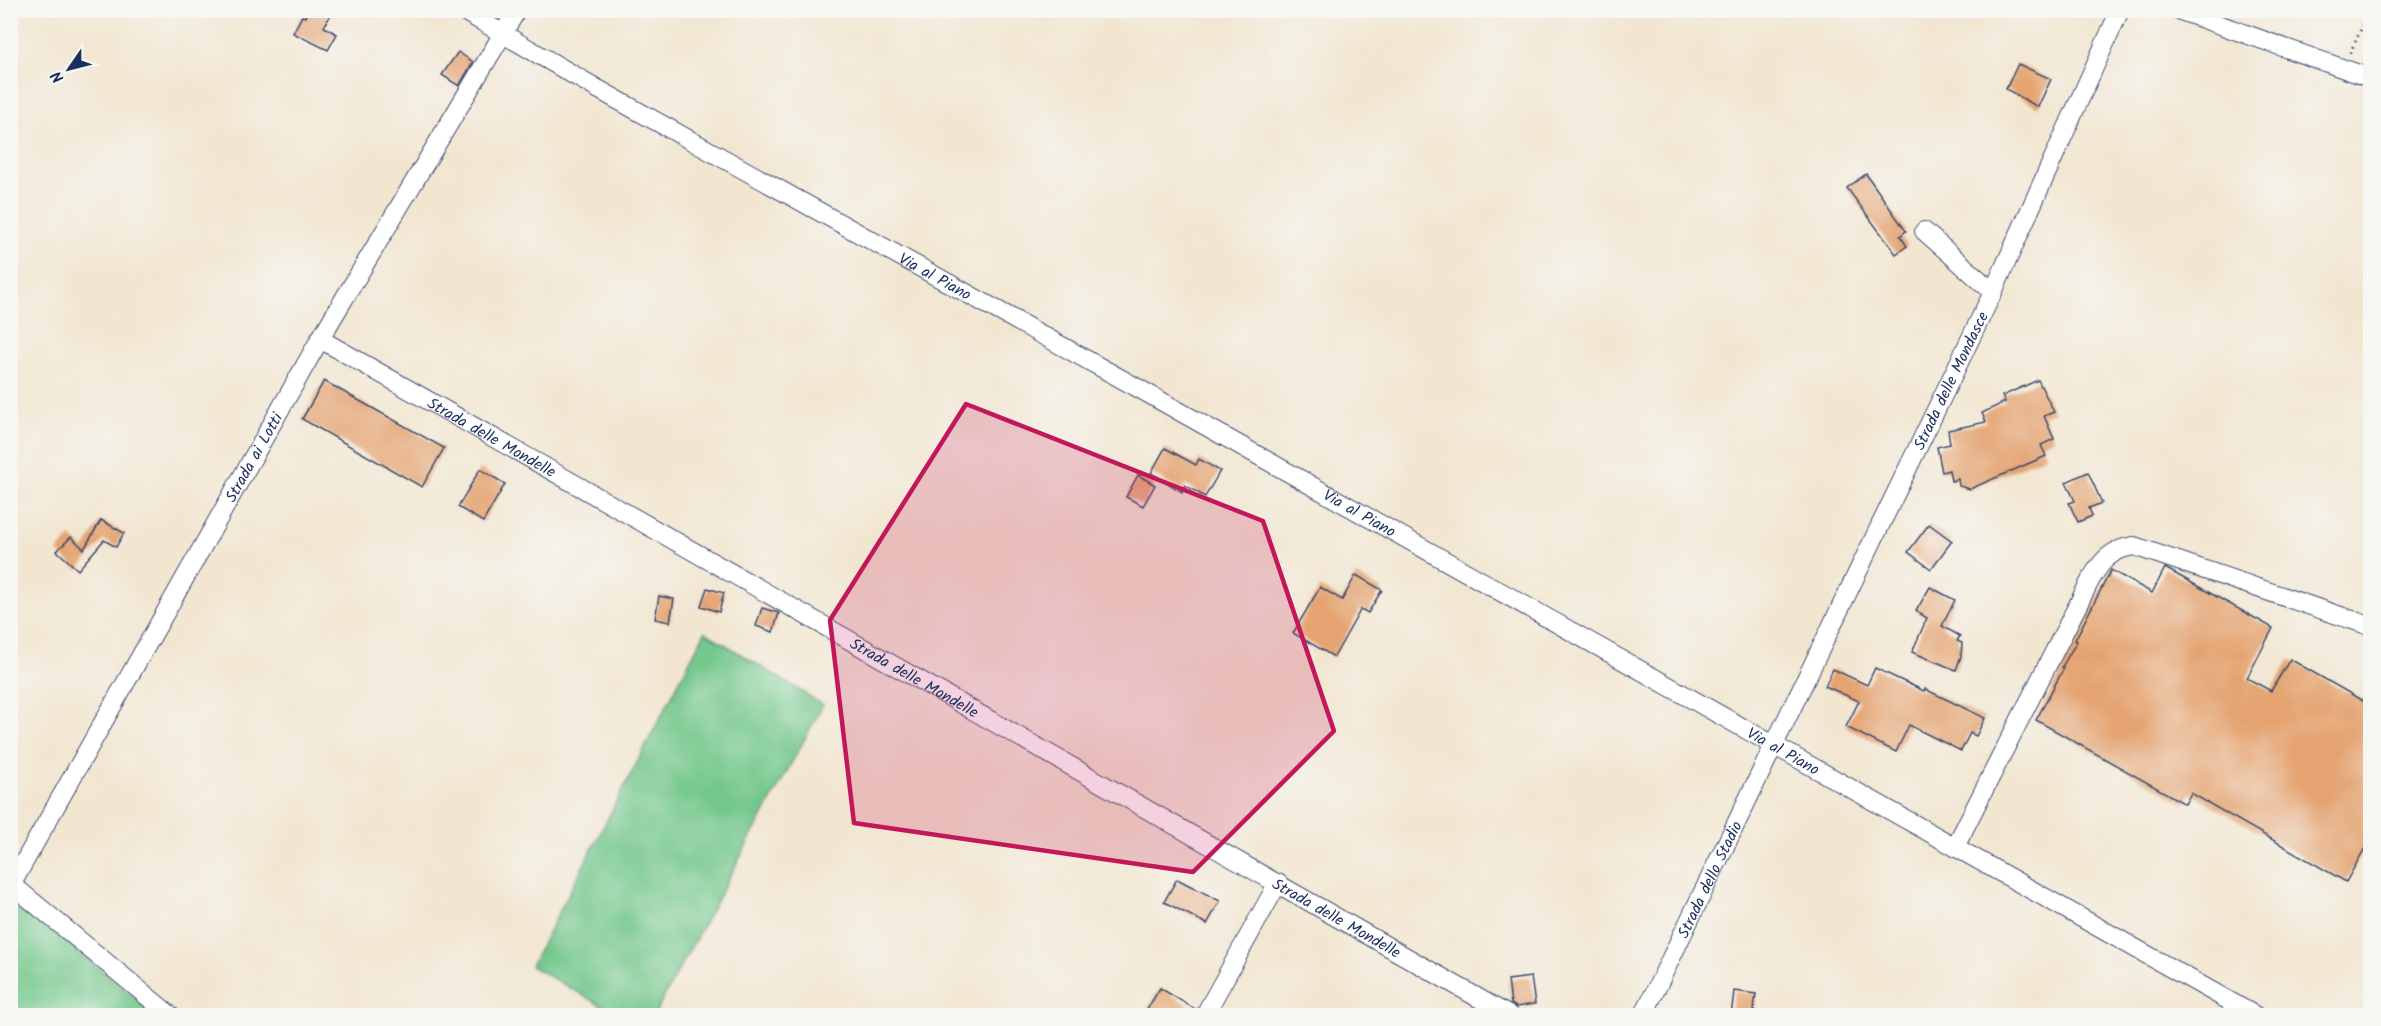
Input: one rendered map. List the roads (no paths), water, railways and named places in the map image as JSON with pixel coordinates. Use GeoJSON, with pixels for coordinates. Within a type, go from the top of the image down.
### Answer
{"type":"FeatureCollection","features":[{"type":"Feature","properties":{"kind":"street","name":"Via al Piano"},"geometry":{"type":"LineString","coordinates":[[462,10],[596,88],[1145,392],[2256,1016]]}},
{"type":"Feature","properties":{"kind":"street","name":"Strada ai Lotti"},"geometry":{"type":"LineString","coordinates":[[11,885],[320,339],[517,10]]}},
{"type":"Feature","properties":{"kind":"street","name":"Strada delle Mondasce"},"geometry":{"type":"LineString","coordinates":[[1775,746],[1993,292],[2120,10]]}},
{"type":"Feature","properties":{"kind":"street"},"geometry":{"type":"LineString","coordinates":[[2178,10],[2370,78]]}},
{"type":"Feature","properties":{"kind":"street"},"geometry":{"type":"LineString","coordinates":[[1924,231],[1993,292]]}},
{"type":"Feature","properties":{"kind":"street","name":"Strada delle Mondelle"},"geometry":{"type":"LineString","coordinates":[[320,339],[1510,1016]]}},
{"type":"Feature","properties":{"kind":"street"},"geometry":{"type":"LineString","coordinates":[[1955,847],[2098,566],[2111,553],[2122,547],[2134,546],[2370,627]]}},
{"type":"Feature","properties":{"kind":"street","name":"Strada dello Stadio"},"geometry":{"type":"LineString","coordinates":[[1643,1016],[1775,746]]}},
{"type":"Feature","properties":{"kind":"street"},"geometry":{"type":"LineString","coordinates":[[1204,1016],[1278,883]]}},
{"type":"Feature","properties":{"kind":"street"},"geometry":{"type":"LineString","coordinates":[[11,885],[171,1016]]}}]}
